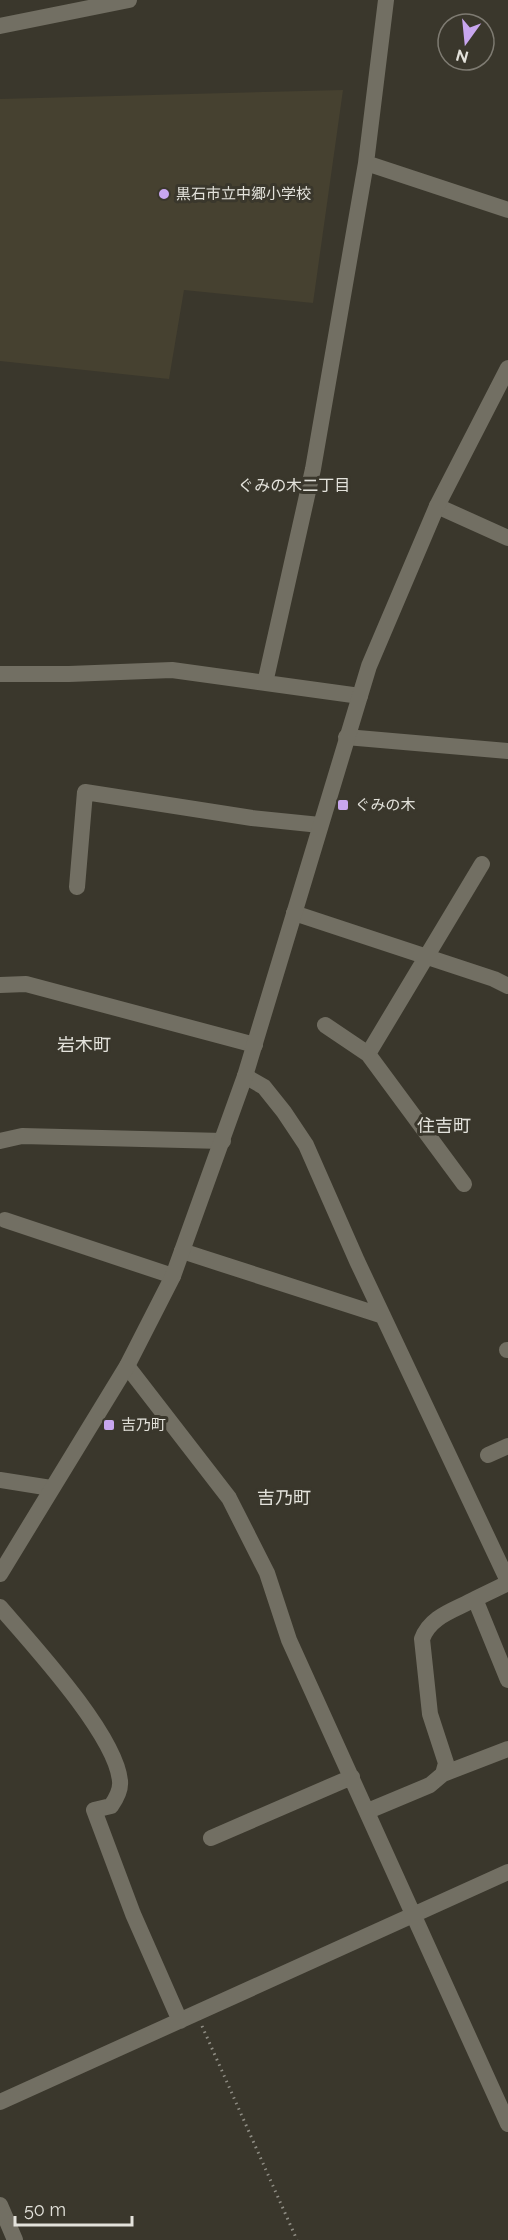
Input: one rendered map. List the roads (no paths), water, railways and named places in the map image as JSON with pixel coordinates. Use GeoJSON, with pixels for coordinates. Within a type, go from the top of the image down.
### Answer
{"type":"FeatureCollection","features":[{"type":"Feature","properties":{"kind":"street"},"geometry":{"type":"LineString","coordinates":[[0,26],[99,3],[129,0]]}},
{"type":"Feature","properties":{"kind":"street"},"geometry":{"type":"LineString","coordinates":[[265,682],[313,469],[366,162],[386,0]]}},
{"type":"Feature","properties":{"kind":"street"},"geometry":{"type":"LineString","coordinates":[[366,162],[508,210]]}},
{"type":"Feature","properties":{"kind":"street"},"geometry":{"type":"LineString","coordinates":[[0,1574],[127,1366],[173,1276],[255,1046],[369,666],[437,506],[508,368]]}},
{"type":"Feature","properties":{"kind":"street"},"geometry":{"type":"LineString","coordinates":[[437,506],[508,538]]}},
{"type":"Feature","properties":{"kind":"street"},"geometry":{"type":"LineString","coordinates":[[0,674],[172,670],[360,696]]}},
{"type":"Feature","properties":{"kind":"street"},"geometry":{"type":"LineString","coordinates":[[346,737],[508,751]]}},
{"type":"Feature","properties":{"kind":"street"},"geometry":{"type":"LineString","coordinates":[[77,887],[85,792],[252,818],[320,825]]}},
{"type":"Feature","properties":{"kind":"street"},"geometry":{"type":"LineString","coordinates":[[368,1054],[482,864]]}},
{"type":"Feature","properties":{"kind":"street"},"geometry":{"type":"LineString","coordinates":[[294,913],[508,986]]}},
{"type":"Feature","properties":{"kind":"street"},"geometry":{"type":"LineString","coordinates":[[0,985],[26,984],[255,1046]]}},
{"type":"Feature","properties":{"kind":"street"},"geometry":{"type":"LineString","coordinates":[[325,1025],[368,1054],[464,1184]]}},
{"type":"Feature","properties":{"kind":"street"},"geometry":{"type":"LineString","coordinates":[[245,1076],[264,1087],[306,1145],[383,1316],[502,1554],[508,1582],[434,1620],[422,1639],[430,1714],[446,1763],[443,1774]]}},
{"type":"Feature","properties":{"kind":"street"},"geometry":{"type":"LineString","coordinates":[[0,1141],[22,1136],[223,1141]]}},
{"type":"Feature","properties":{"kind":"street"},"geometry":{"type":"LineString","coordinates":[[5,1220],[173,1276]]}},
{"type":"Feature","properties":{"kind":"street"},"geometry":{"type":"LineString","coordinates":[[182,1251],[383,1316]]}},
{"type":"Feature","properties":{"kind":"street"},"geometry":{"type":"LineString","coordinates":[[127,1366],[229,1498],[267,1573],[289,1640],[508,2124]]}},
{"type":"Feature","properties":{"kind":"street"},"geometry":{"type":"LineString","coordinates":[[488,1455],[508,1446]]}},
{"type":"Feature","properties":{"kind":"street"},"geometry":{"type":"LineString","coordinates":[[0,1480],[51,1488]]}},
{"type":"Feature","properties":{"kind":"street"},"geometry":{"type":"LineString","coordinates":[[475,1599],[508,1680]]}},
{"type":"Feature","properties":{"kind":"street"},"geometry":{"type":"LineString","coordinates":[[0,1607],[80,1704],[117,1763],[121,1783],[118,1796],[111,1806],[94,1810],[133,1914],[180,2021]]}},
{"type":"Feature","properties":{"kind":"street"},"geometry":{"type":"LineString","coordinates":[[368,1811],[430,1785],[443,1774],[508,1749]]}},
{"type":"Feature","properties":{"kind":"street"},"geometry":{"type":"LineString","coordinates":[[211,1838],[352,1777]]}},
{"type":"Feature","properties":{"kind":"street"},"geometry":{"type":"LineString","coordinates":[[0,2102],[508,1872]]}},
{"type":"Feature","properties":{"kind":"street"},"geometry":{"type":"LineString","coordinates":[[0,2205],[15,2240]]}},
{"type":"Feature","properties":{"kind":"place","name":"黒石市立中郷小学校"},"geometry":{"type":"Point","coordinates":[164,194]}},
{"type":"Feature","properties":{"kind":"place","name":"ぐみの木"},"geometry":{"type":"Point","coordinates":[343,805]}},
{"type":"Feature","properties":{"kind":"place","name":"吉乃町"},"geometry":{"type":"Point","coordinates":[109,1425]}},
{"type":"Feature","properties":{"kind":"district","name":"ぐみの木二丁目"},"geometry":{"type":"Point","coordinates":[294,485]}},
{"type":"Feature","properties":{"kind":"district","name":"岩木町"},"geometry":{"type":"Point","coordinates":[84,1045]}},
{"type":"Feature","properties":{"kind":"district","name":"住吉町"},"geometry":{"type":"Point","coordinates":[444,1126]}},
{"type":"Feature","properties":{"kind":"district","name":"吉乃町"},"geometry":{"type":"Point","coordinates":[284,1498]}}]}
